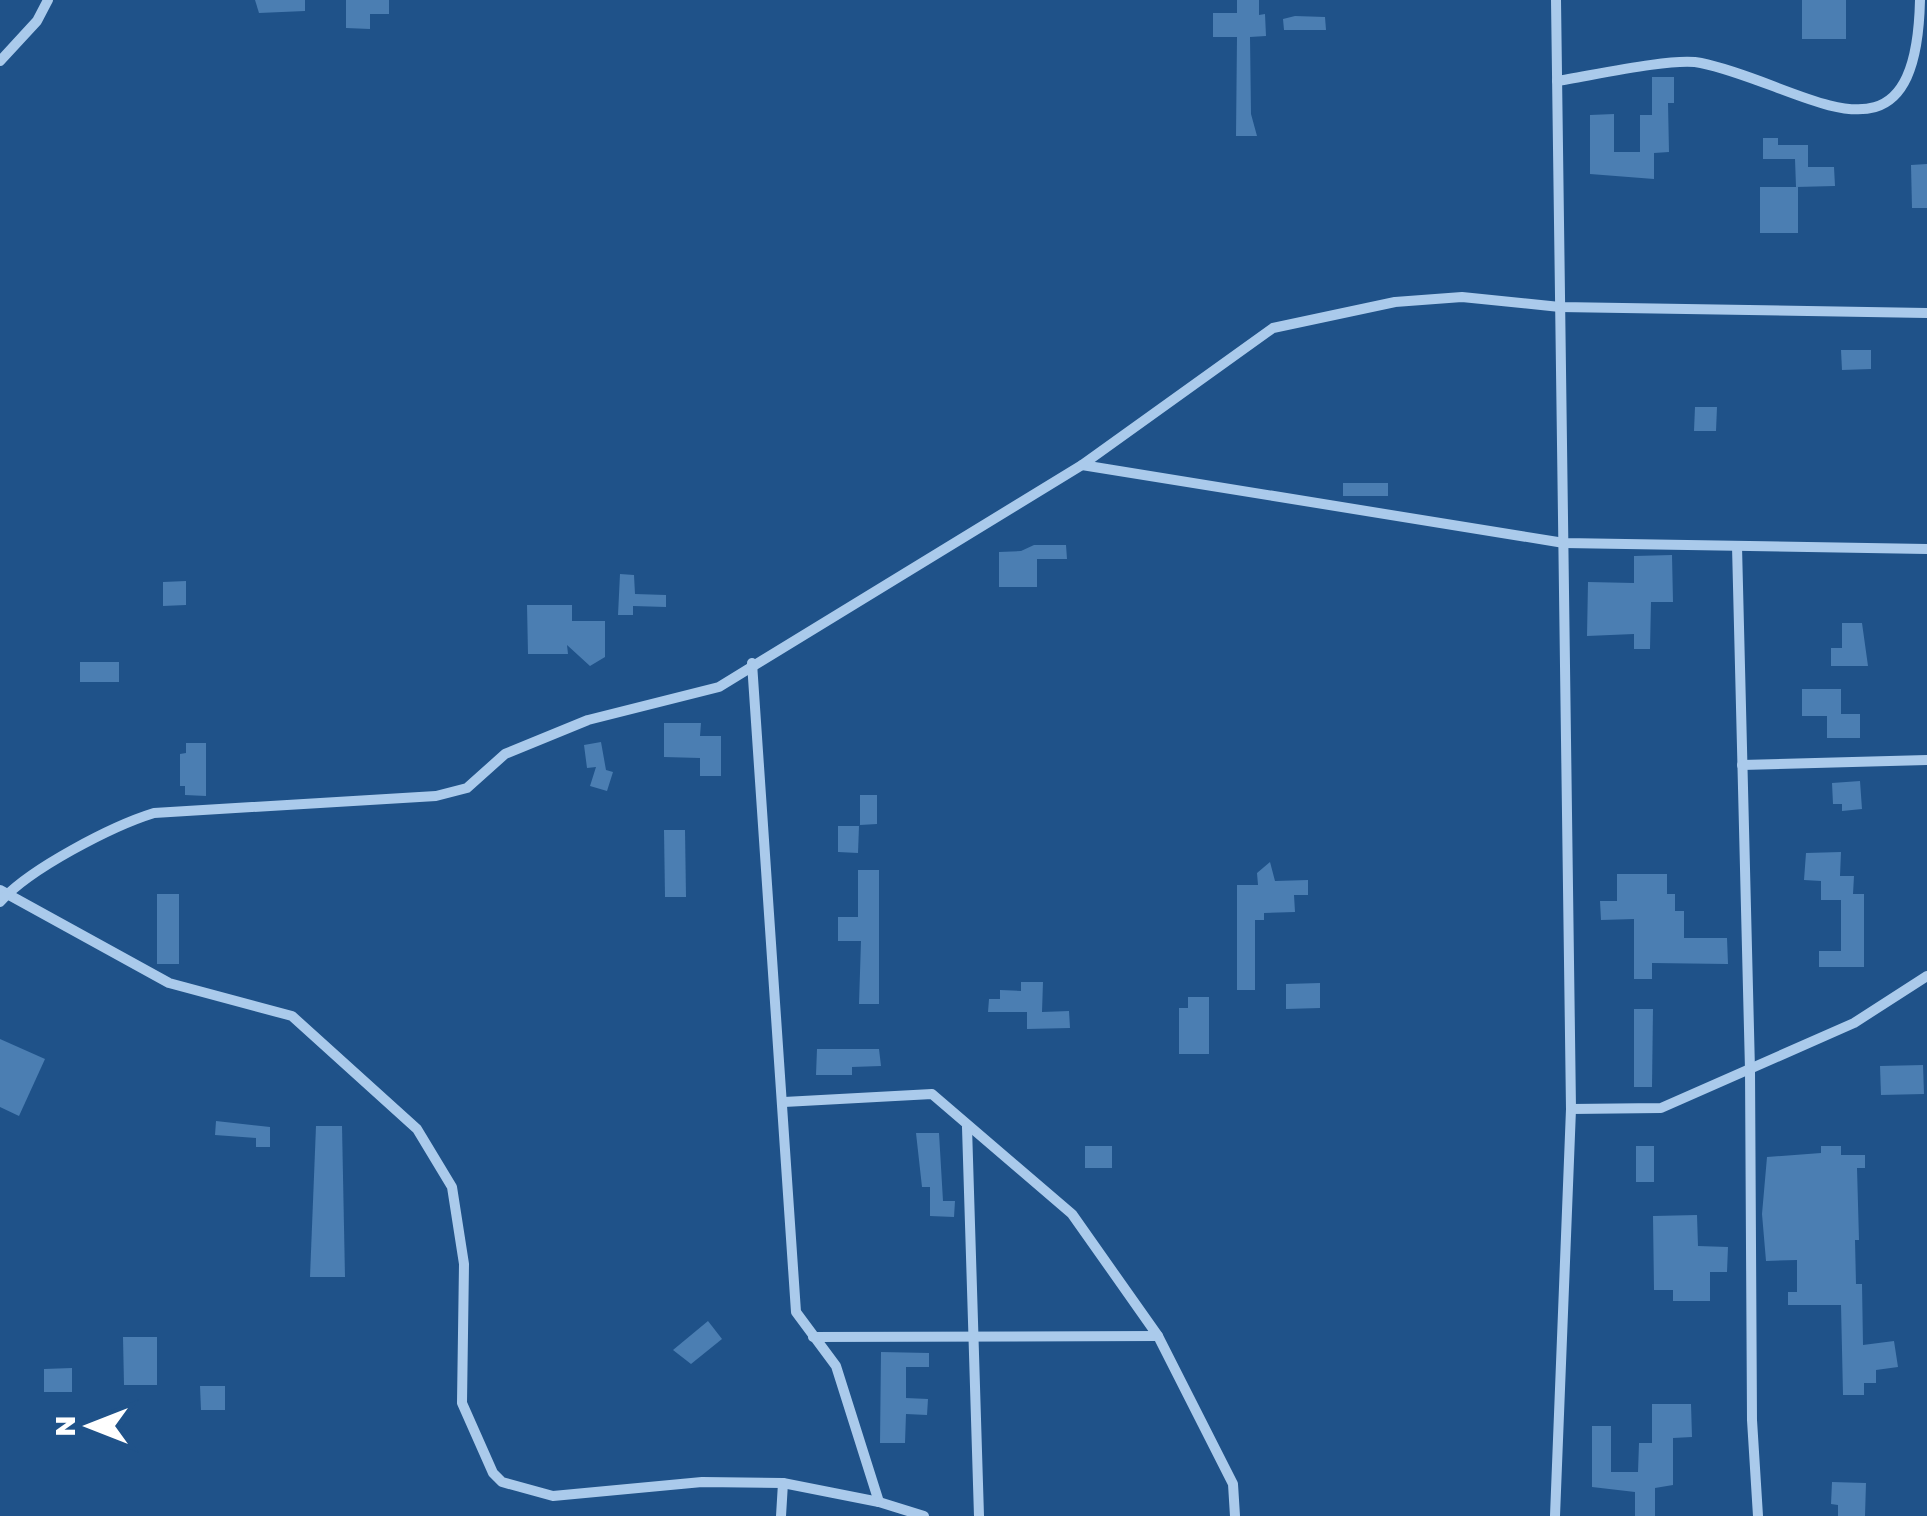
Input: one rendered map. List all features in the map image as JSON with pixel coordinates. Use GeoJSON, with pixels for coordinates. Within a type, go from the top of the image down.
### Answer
{"type":"FeatureCollection","features":[{"type":"Feature","properties":{"kind":"street"},"geometry":{"type":"LineString","coordinates":[[0,61],[37,21],[48,0]]}},
{"type":"Feature","properties":{"kind":"street"},"geometry":{"type":"LineString","coordinates":[[1555,1516],[1571,1109],[1556,0]]}},
{"type":"Feature","properties":{"kind":"street"},"geometry":{"type":"LineString","coordinates":[[1557,80],[1698,62],[1839,111],[1873,108],[1896,95],[1909,75],[1919,48],[1920,0]]}},
{"type":"Feature","properties":{"kind":"street"},"geometry":{"type":"LineString","coordinates":[[3,895],[110,829],[154,813],[390,802],[467,788],[505,754],[609,713],[719,686],[1082,465],[1272,328],[1395,302],[1462,297],[1560,307],[1927,313]]}},
{"type":"Feature","properties":{"kind":"street"},"geometry":{"type":"LineString","coordinates":[[1082,465],[1564,543],[1927,549]]}},
{"type":"Feature","properties":{"kind":"street"},"geometry":{"type":"LineString","coordinates":[[1737,546],[1750,1070],[1752,1420],[1758,1516]]}},
{"type":"Feature","properties":{"kind":"street"},"geometry":{"type":"LineString","coordinates":[[752,664],[796,1312],[836,1366],[878,1502]]}},
{"type":"Feature","properties":{"kind":"street"},"geometry":{"type":"LineString","coordinates":[[1742,765],[1927,760]]}},
{"type":"Feature","properties":{"kind":"street"},"geometry":{"type":"LineString","coordinates":[[3,895],[169,983],[292,1016],[418,1129],[452,1187],[461,1245],[462,1403],[492,1473],[502,1482],[553,1496],[702,1482],[783,1483],[878,1502],[924,1516]]}},
{"type":"Feature","properties":{"kind":"street"},"geometry":{"type":"LineString","coordinates":[[1571,1109],[1661,1108],[1854,1022],[1927,976]]}},
{"type":"Feature","properties":{"kind":"street"},"geometry":{"type":"LineString","coordinates":[[784,1102],[932,1094],[1072,1214],[1158,1336],[1233,1484],[1235,1516]]}},
{"type":"Feature","properties":{"kind":"street"},"geometry":{"type":"LineString","coordinates":[[967,1127],[979,1516]]}},
{"type":"Feature","properties":{"kind":"street"},"geometry":{"type":"LineString","coordinates":[[813,1337],[1158,1336]]}},
{"type":"Feature","properties":{"kind":"street"},"geometry":{"type":"LineString","coordinates":[[781,1516],[783,1483]]}},
{"type":"Feature","properties":{"kind":"building"},"geometry":{"type":"Polygon","coordinates":[[[255,0],[305,0],[305,11],[259,13],[255,0]]]}},
{"type":"Feature","properties":{"kind":"building"},"geometry":{"type":"Polygon","coordinates":[[[346,0],[389,0],[389,14],[370,14],[370,29],[346,28],[346,0]]]}},
{"type":"Feature","properties":{"kind":"building"},"geometry":{"type":"Polygon","coordinates":[[[1237,0],[1259,0],[1259,15],[1265,14],[1266,36],[1250,37],[1251,114],[1257,136],[1236,136],[1237,37],[1213,37],[1213,13],[1237,13],[1237,0]]]}},
{"type":"Feature","properties":{"kind":"building"},"geometry":{"type":"Polygon","coordinates":[[[1802,0],[1846,0],[1846,39],[1802,39],[1802,0]]]}},
{"type":"Feature","properties":{"kind":"building"},"geometry":{"type":"Polygon","coordinates":[[[1325,17],[1326,30],[1284,30],[1283,19],[1325,17]]]}},
{"type":"Feature","properties":{"kind":"building"},"geometry":{"type":"Polygon","coordinates":[[[1652,77],[1674,77],[1674,103],[1668,103],[1669,152],[1654,153],[1654,179],[1590,174],[1590,115],[1614,114],[1614,152],[1640,152],[1640,115],[1652,115],[1652,77]]]}},
{"type":"Feature","properties":{"kind":"building"},"geometry":{"type":"Polygon","coordinates":[[[1763,138],[1778,138],[1778,145],[1808,145],[1808,167],[1834,167],[1835,186],[1796,187],[1795,159],[1763,159],[1763,138]]]}},
{"type":"Feature","properties":{"kind":"building"},"geometry":{"type":"Polygon","coordinates":[[[1927,164],[1927,208],[1912,208],[1911,165],[1927,164]]]}},
{"type":"Feature","properties":{"kind":"building"},"geometry":{"type":"Polygon","coordinates":[[[1760,187],[1798,187],[1798,233],[1760,233],[1760,187]]]}},
{"type":"Feature","properties":{"kind":"building"},"geometry":{"type":"Polygon","coordinates":[[[1841,350],[1871,350],[1871,369],[1842,370],[1841,350]]]}},
{"type":"Feature","properties":{"kind":"building"},"geometry":{"type":"Polygon","coordinates":[[[1695,407],[1717,407],[1716,431],[1694,431],[1695,407]]]}},
{"type":"Feature","properties":{"kind":"building"},"geometry":{"type":"Polygon","coordinates":[[[1343,483],[1388,483],[1388,496],[1343,496],[1343,483]]]}},
{"type":"Feature","properties":{"kind":"building"},"geometry":{"type":"Polygon","coordinates":[[[1034,545],[1066,545],[1067,559],[1037,559],[1037,587],[999,587],[999,552],[1021,551],[1034,545]]]}},
{"type":"Feature","properties":{"kind":"building"},"geometry":{"type":"Polygon","coordinates":[[[1672,555],[1673,602],[1651,602],[1650,649],[1634,649],[1634,634],[1587,636],[1588,582],[1634,583],[1634,556],[1672,555]]]}},
{"type":"Feature","properties":{"kind":"building"},"geometry":{"type":"Polygon","coordinates":[[[620,574],[634,575],[635,594],[666,595],[666,607],[633,606],[633,615],[618,615],[620,574]]]}},
{"type":"Feature","properties":{"kind":"building"},"geometry":{"type":"Polygon","coordinates":[[[186,581],[186,605],[163,606],[163,582],[186,581]]]}},
{"type":"Feature","properties":{"kind":"building"},"geometry":{"type":"Polygon","coordinates":[[[527,605],[572,605],[572,621],[605,621],[605,657],[590,666],[567,645],[568,654],[528,654],[527,605]]]}},
{"type":"Feature","properties":{"kind":"building"},"geometry":{"type":"Polygon","coordinates":[[[1842,623],[1862,623],[1868,666],[1831,666],[1831,648],[1842,648],[1842,623]]]}},
{"type":"Feature","properties":{"kind":"building"},"geometry":{"type":"Polygon","coordinates":[[[80,662],[119,662],[119,682],[80,682],[80,662]]]}},
{"type":"Feature","properties":{"kind":"building"},"geometry":{"type":"Polygon","coordinates":[[[1802,689],[1841,689],[1841,714],[1860,714],[1860,738],[1827,738],[1827,716],[1802,716],[1802,689]]]}},
{"type":"Feature","properties":{"kind":"building"},"geometry":{"type":"Polygon","coordinates":[[[664,723],[701,723],[700,736],[721,736],[721,776],[700,776],[700,758],[664,757],[664,723]]]}},
{"type":"Feature","properties":{"kind":"building"},"geometry":{"type":"Polygon","coordinates":[[[601,742],[606,770],[613,772],[607,791],[590,786],[596,767],[587,768],[584,745],[601,742]]]}},
{"type":"Feature","properties":{"kind":"building"},"geometry":{"type":"Polygon","coordinates":[[[186,743],[206,743],[206,796],[185,795],[185,786],[180,786],[180,754],[186,753],[186,743]]]}},
{"type":"Feature","properties":{"kind":"building"},"geometry":{"type":"Polygon","coordinates":[[[1860,781],[1862,809],[1842,811],[1842,804],[1833,804],[1832,783],[1860,781]]]}},
{"type":"Feature","properties":{"kind":"building"},"geometry":{"type":"Polygon","coordinates":[[[860,795],[877,795],[877,824],[860,825],[860,795]]]}},
{"type":"Feature","properties":{"kind":"building"},"geometry":{"type":"Polygon","coordinates":[[[838,826],[859,826],[858,853],[838,852],[838,826]]]}},
{"type":"Feature","properties":{"kind":"building"},"geometry":{"type":"Polygon","coordinates":[[[664,830],[685,830],[686,897],[665,897],[664,830]]]}},
{"type":"Feature","properties":{"kind":"building"},"geometry":{"type":"Polygon","coordinates":[[[1841,852],[1840,876],[1854,876],[1853,894],[1864,894],[1864,967],[1819,967],[1819,951],[1841,951],[1841,900],[1821,900],[1821,881],[1804,880],[1806,853],[1841,852]]]}},
{"type":"Feature","properties":{"kind":"building"},"geometry":{"type":"Polygon","coordinates":[[[1270,862],[1275,881],[1308,880],[1308,895],[1294,895],[1295,912],[1264,913],[1264,920],[1255,920],[1255,990],[1237,990],[1237,885],[1258,885],[1257,873],[1270,862]]]}},
{"type":"Feature","properties":{"kind":"building"},"geometry":{"type":"Polygon","coordinates":[[[858,870],[879,870],[879,1004],[859,1004],[861,941],[838,941],[838,917],[858,917],[858,870]]]}},
{"type":"Feature","properties":{"kind":"building"},"geometry":{"type":"Polygon","coordinates":[[[1617,874],[1667,874],[1667,894],[1675,894],[1675,911],[1684,911],[1684,938],[1727,938],[1728,964],[1652,963],[1652,979],[1634,979],[1634,919],[1601,920],[1600,901],[1617,901],[1617,874]]]}},
{"type":"Feature","properties":{"kind":"building"},"geometry":{"type":"Polygon","coordinates":[[[157,894],[179,894],[179,964],[157,964],[157,894]]]}},
{"type":"Feature","properties":{"kind":"building"},"geometry":{"type":"Polygon","coordinates":[[[1021,982],[1043,982],[1042,1012],[1069,1011],[1070,1028],[1027,1029],[1027,1012],[988,1012],[989,999],[1000,999],[1000,990],[1021,991],[1021,982]]]}},
{"type":"Feature","properties":{"kind":"building"},"geometry":{"type":"Polygon","coordinates":[[[1320,983],[1320,1008],[1286,1009],[1286,984],[1320,983]]]}},
{"type":"Feature","properties":{"kind":"building"},"geometry":{"type":"Polygon","coordinates":[[[1188,997],[1209,997],[1209,1054],[1179,1054],[1179,1008],[1188,1008],[1188,997]]]}},
{"type":"Feature","properties":{"kind":"building"},"geometry":{"type":"Polygon","coordinates":[[[1634,1009],[1653,1009],[1652,1087],[1634,1087],[1634,1009]]]}},
{"type":"Feature","properties":{"kind":"building"},"geometry":{"type":"Polygon","coordinates":[[[0,1039],[45,1059],[19,1116],[0,1107],[0,1039]]]}},
{"type":"Feature","properties":{"kind":"building"},"geometry":{"type":"Polygon","coordinates":[[[817,1049],[879,1049],[881,1066],[852,1067],[852,1075],[816,1075],[817,1049]]]}},
{"type":"Feature","properties":{"kind":"building"},"geometry":{"type":"Polygon","coordinates":[[[1923,1065],[1924,1094],[1881,1095],[1880,1066],[1923,1065]]]}},
{"type":"Feature","properties":{"kind":"building"},"geometry":{"type":"Polygon","coordinates":[[[216,1121],[270,1127],[270,1147],[256,1147],[256,1138],[215,1135],[216,1121]]]}},
{"type":"Feature","properties":{"kind":"building"},"geometry":{"type":"Polygon","coordinates":[[[316,1126],[342,1126],[345,1277],[310,1277],[316,1126]]]}},
{"type":"Feature","properties":{"kind":"building"},"geometry":{"type":"Polygon","coordinates":[[[916,1133],[939,1133],[943,1201],[955,1201],[954,1217],[930,1216],[930,1187],[922,1187],[916,1133]]]}},
{"type":"Feature","properties":{"kind":"building"},"geometry":{"type":"Polygon","coordinates":[[[1085,1146],[1112,1146],[1112,1168],[1085,1168],[1085,1146]]]}},
{"type":"Feature","properties":{"kind":"building"},"geometry":{"type":"Polygon","coordinates":[[[1636,1146],[1654,1146],[1654,1182],[1636,1182],[1636,1146]]]}},
{"type":"Feature","properties":{"kind":"building"},"geometry":{"type":"Polygon","coordinates":[[[1821,1146],[1841,1146],[1841,1155],[1865,1155],[1865,1168],[1857,1168],[1859,1240],[1855,1240],[1856,1284],[1862,1284],[1863,1345],[1894,1341],[1898,1367],[1876,1370],[1876,1383],[1864,1383],[1864,1395],[1843,1395],[1841,1305],[1788,1305],[1788,1292],[1797,1292],[1797,1260],[1766,1261],[1762,1214],[1767,1157],[1821,1153],[1821,1146]]]}},
{"type":"Feature","properties":{"kind":"building"},"geometry":{"type":"Polygon","coordinates":[[[1697,1215],[1698,1246],[1728,1247],[1727,1272],[1710,1272],[1710,1301],[1673,1301],[1673,1290],[1654,1290],[1653,1216],[1697,1215]]]}},
{"type":"Feature","properties":{"kind":"building"},"geometry":{"type":"Polygon","coordinates":[[[708,1321],[722,1339],[691,1364],[673,1350],[708,1321]]]}},
{"type":"Feature","properties":{"kind":"building"},"geometry":{"type":"Polygon","coordinates":[[[123,1337],[157,1337],[157,1385],[124,1385],[123,1337]]]}},
{"type":"Feature","properties":{"kind":"building"},"geometry":{"type":"Polygon","coordinates":[[[881,1352],[929,1353],[929,1367],[906,1367],[906,1398],[928,1399],[927,1415],[906,1414],[905,1443],[880,1443],[881,1352]]]}},
{"type":"Feature","properties":{"kind":"building"},"geometry":{"type":"Polygon","coordinates":[[[72,1368],[72,1392],[44,1392],[44,1369],[72,1368]]]}},
{"type":"Feature","properties":{"kind":"building"},"geometry":{"type":"Polygon","coordinates":[[[200,1386],[225,1386],[225,1410],[201,1410],[200,1386]]]}},
{"type":"Feature","properties":{"kind":"building"},"geometry":{"type":"Polygon","coordinates":[[[1652,1404],[1691,1404],[1692,1437],[1673,1438],[1673,1485],[1655,1488],[1655,1516],[1635,1516],[1635,1492],[1592,1487],[1592,1426],[1611,1426],[1611,1472],[1638,1472],[1639,1443],[1652,1443],[1652,1404]]]}},
{"type":"Feature","properties":{"kind":"building"},"geometry":{"type":"Polygon","coordinates":[[[1832,1482],[1866,1483],[1865,1516],[1838,1516],[1838,1505],[1831,1504],[1832,1482]]]}}]}
